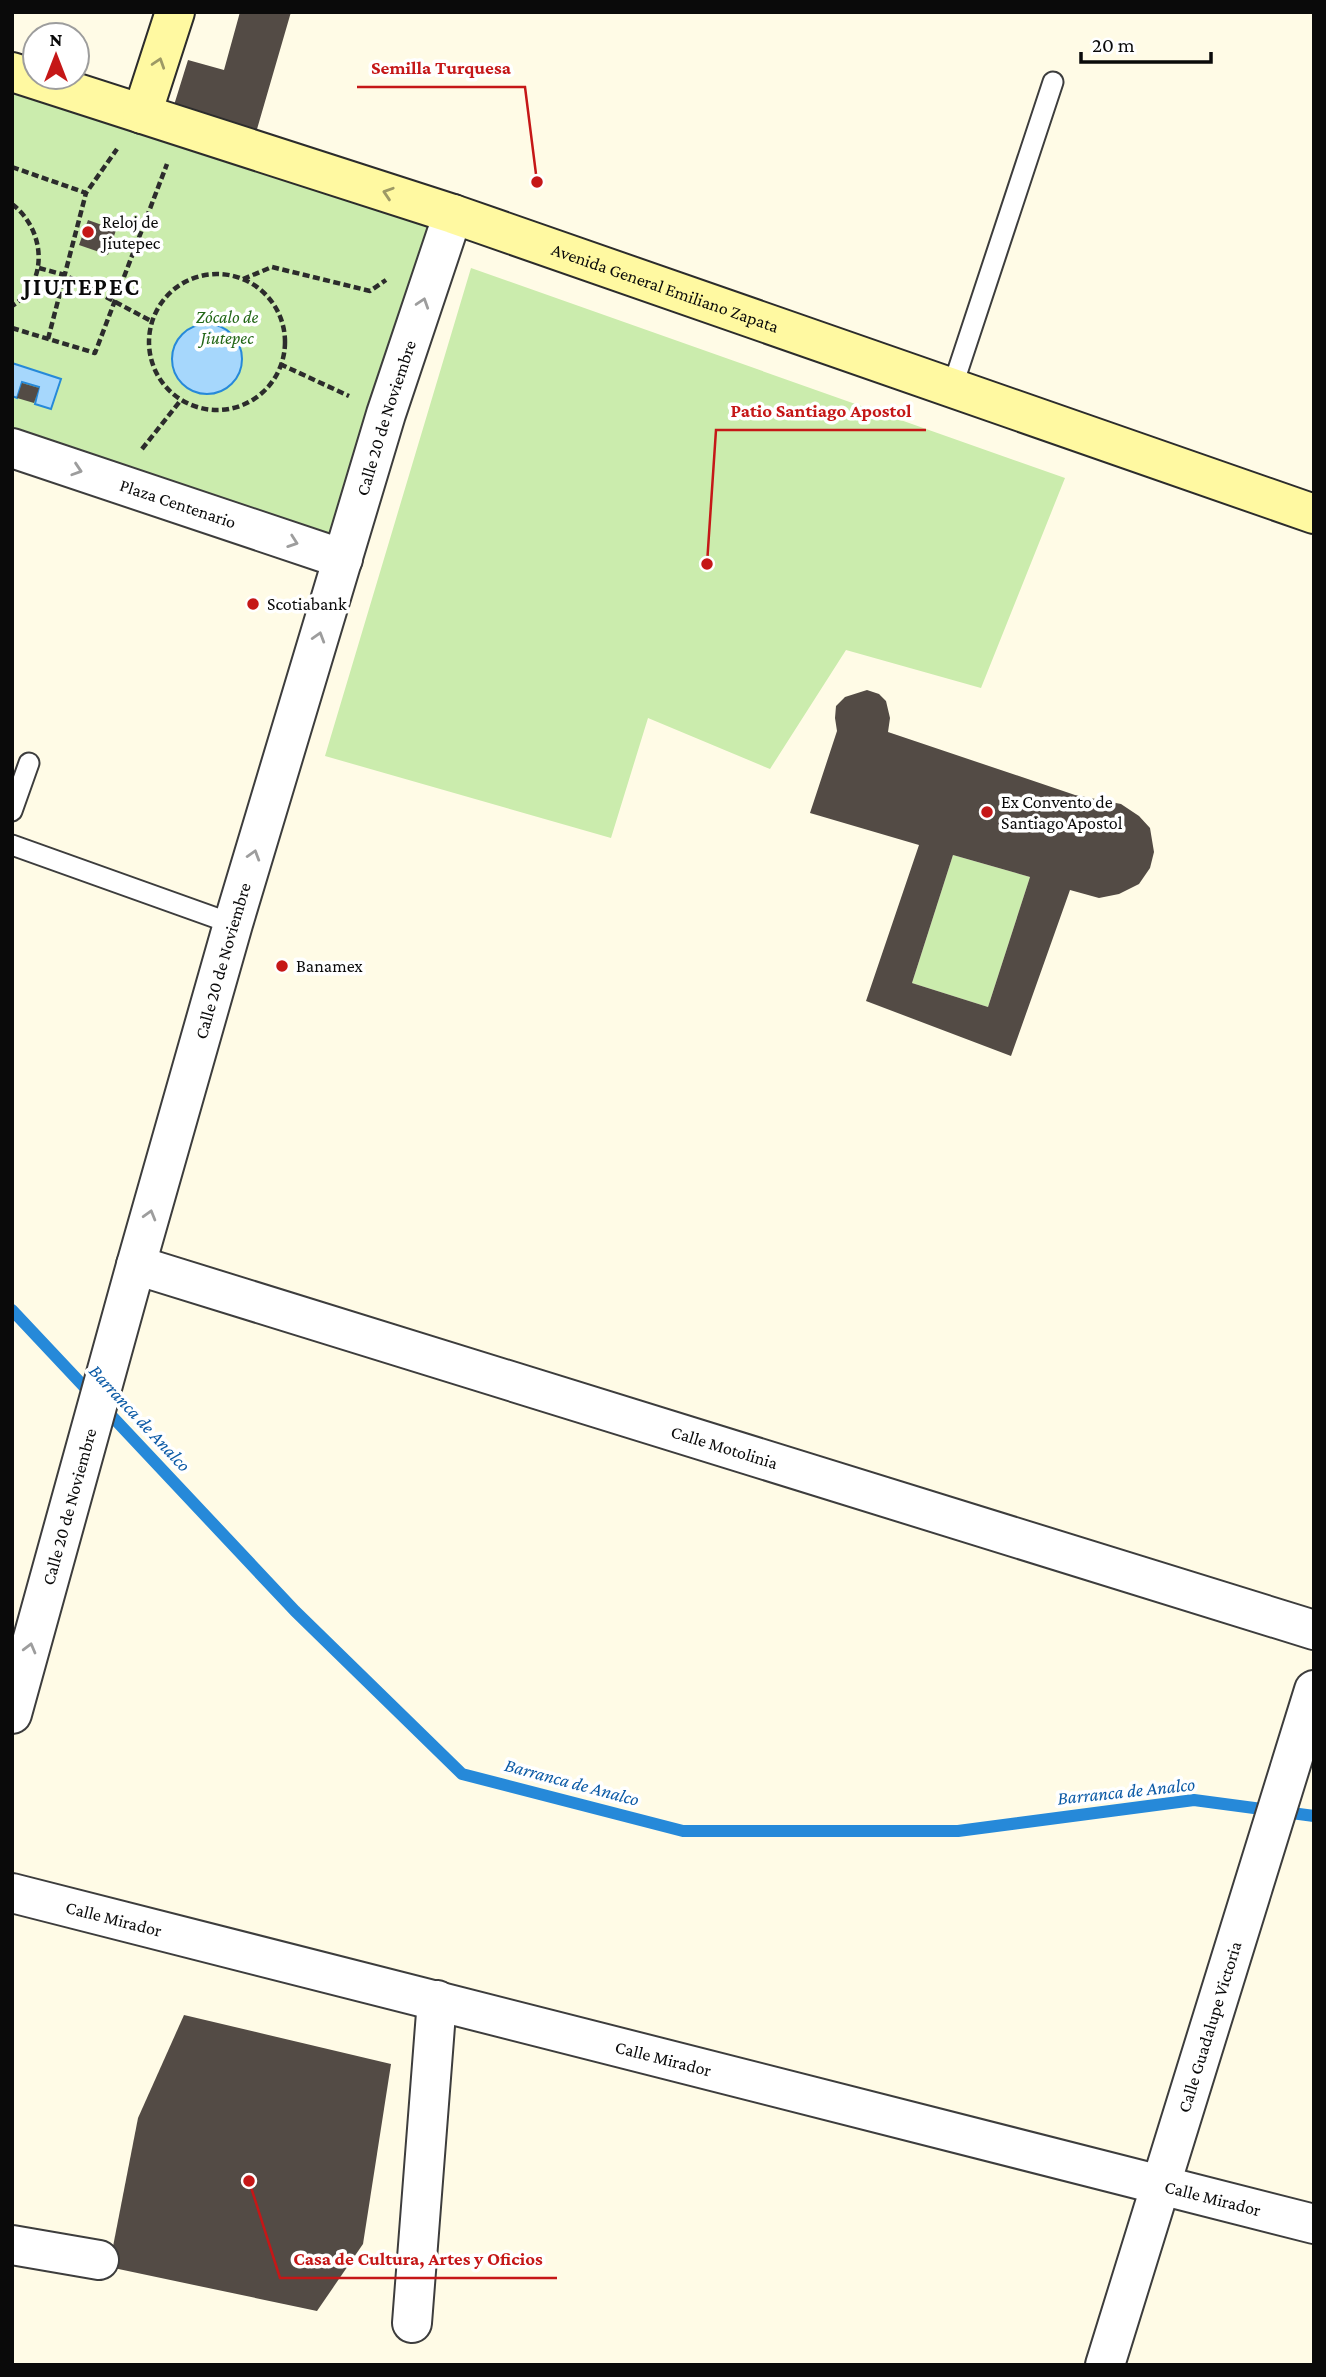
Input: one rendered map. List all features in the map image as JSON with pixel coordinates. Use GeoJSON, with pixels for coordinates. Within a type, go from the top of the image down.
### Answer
{"type":"FeatureCollection","features":[{"type":"Feature","properties":{"kind":"main road"},"geometry":{"type":"LineString","coordinates":[[142,114],[175,12]]}},
{"type":"Feature","properties":{"kind":"main road","name":"Avenida General Emiliano Zapata"},"geometry":{"type":"LineString","coordinates":[[12,72],[453,214],[1314,514]]}},
{"type":"Feature","properties":{"kind":"street","name":"Calle 20 de Noviembre"},"geometry":{"type":"LineString","coordinates":[[12,1714],[233,924],[386,414],[453,214]]}},
{"type":"Feature","properties":{"kind":"street","name":"Plaza Centenario"},"geometry":{"type":"LineString","coordinates":[[12,448],[343,559]]}},
{"type":"Feature","properties":{"kind":"street","name":"Calle Motolinia"},"geometry":{"type":"LineString","coordinates":[[136,1265],[1314,1630]]}},
{"type":"Feature","properties":{"kind":"street","name":"Calle Guadalupe Victoria"},"geometry":{"type":"LineString","coordinates":[[1105,2365],[1314,1690]]}},
{"type":"Feature","properties":{"kind":"street","name":"Calle Mirador"},"geometry":{"type":"LineString","coordinates":[[12,1893],[1314,2224]]}},
{"type":"Feature","properties":{"kind":"street"},"geometry":{"type":"LineString","coordinates":[[412,2323],[437,2000]]}},
{"type":"Feature","properties":{"kind":"street"},"geometry":{"type":"LineString","coordinates":[[12,2245],[99,2260]]}},
{"type":"Feature","properties":{"kind":"lane"},"geometry":{"type":"LineString","coordinates":[[952,388],[1052,82]]}},
{"type":"Feature","properties":{"kind":"lane"},"geometry":{"type":"LineString","coordinates":[[12,811],[29,763]]}},
{"type":"Feature","properties":{"kind":"lane"},"geometry":{"type":"LineString","coordinates":[[12,845],[233,924]]}},
{"type":"Feature","properties":{"kind":"path"},"geometry":{"type":"LineString","coordinates":[[48,339],[86,193],[142,114]]}},
{"type":"Feature","properties":{"kind":"path"},"geometry":{"type":"LineString","coordinates":[[12,328],[95,353],[181,127]]}},
{"type":"Feature","properties":{"kind":"path"},"geometry":{"type":"LineString","coordinates":[[12,167],[86,193]]}},
{"type":"Feature","properties":{"kind":"path"},"geometry":{"type":"LineString","coordinates":[[12,204],[23,212],[34,229],[39,248],[39,268],[31,287],[12,306]]}},
{"type":"Feature","properties":{"kind":"path"},"geometry":{"type":"LineString","coordinates":[[242,279],[272,267],[370,291],[391,277]]}},
{"type":"Feature","properties":{"kind":"path"},"geometry":{"type":"LineString","coordinates":[[39,268],[65,275],[151,321]]}},
{"type":"Feature","properties":{"kind":"path"},"geometry":{"type":"LineString","coordinates":[[220,275],[242,279],[261,291],[276,308],[284,329],[285,352],[278,373],[265,391],[246,404],[225,410],[202,409],[181,400],[164,385],[153,366],[148,344],[151,321],[162,302],[178,286],[198,277],[220,275]]}},
{"type":"Feature","properties":{"kind":"path"},"geometry":{"type":"LineString","coordinates":[[281,364],[386,414]]}},
{"type":"Feature","properties":{"kind":"path"},"geometry":{"type":"LineString","coordinates":[[116,482],[181,400]]}},
{"type":"Feature","properties":{"kind":"green space","name":"Zócalo de Jiutepec"},"geometry":{"type":"Polygon","coordinates":[[[12,79],[21,82],[21,91],[50,91],[447,217],[336,545],[12,437],[12,79]]]}},
{"type":"Feature","properties":{"kind":"green space"},"geometry":{"type":"Polygon","coordinates":[[[471,268],[1065,478],[981,688],[846,650],[770,769],[648,718],[611,838],[325,756],[471,268]]]}},
{"type":"Feature","properties":{"kind":"green space"},"geometry":{"type":"Polygon","coordinates":[[[953,855],[1030,877],[988,1007],[912,983],[953,855]]]}},
{"type":"Feature","properties":{"kind":"water"},"geometry":{"type":"Polygon","coordinates":[[[200,324],[214,324],[227,330],[236,339],[242,359],[240,372],[232,384],[214,394],[200,394],[187,388],[178,379],[172,366],[172,352],[178,339],[187,330],[200,324]]]}},
{"type":"Feature","properties":{"kind":"water"},"geometry":{"type":"Polygon","coordinates":[[[12,363],[61,379],[51,409],[35,404],[39,387],[22,382],[17,398],[12,396],[12,363]]]}},
{"type":"Feature","properties":{"kind":"building"},"geometry":{"type":"Polygon","coordinates":[[[240,12],[291,12],[253,143],[170,118],[188,60],[224,70],[240,12]]]}},
{"type":"Feature","properties":{"kind":"building"},"geometry":{"type":"Polygon","coordinates":[[[88,220],[116,230],[108,255],[79,245],[88,220]]]}},
{"type":"Feature","properties":{"kind":"building"},"geometry":{"type":"Polygon","coordinates":[[[22,383],[39,388],[34,403],[17,398],[22,383]]]}},
{"type":"Feature","properties":{"kind":"building"},"geometry":{"type":"Polygon","coordinates":[[[867,690],[879,694],[886,701],[890,718],[888,732],[1075,795],[1121,804],[1139,816],[1150,828],[1154,852],[1150,868],[1139,884],[1119,894],[1099,898],[1070,890],[1011,1056],[866,1001],[919,845],[810,813],[837,731],[836,706],[845,697],[867,690]],[[953,855],[912,983],[988,1007],[1030,877],[953,855]]]}},
{"type":"Feature","properties":{"kind":"building"},"geometry":{"type":"Polygon","coordinates":[[[184,2015],[391,2064],[363,2244],[317,2311],[109,2267],[138,2118],[184,2015]]]}},
{"type":"Feature","properties":{"kind":"waterway","name":"Barranca de Analco"},"geometry":{"type":"LineString","coordinates":[[12,1310],[295,1611],[462,1774],[683,1831],[958,1831],[1194,1800],[1314,1816]]}},
{"type":"Feature","properties":{"kind":"place","name":"Semilla Turquesa"},"geometry":{"type":"Point","coordinates":[537,182]}},
{"type":"Feature","properties":{"kind":"place","name":"Reloj de Jiutepec"},"geometry":{"type":"Point","coordinates":[88,232]}},
{"type":"Feature","properties":{"kind":"place","name":"Patio Santiago Apostol"},"geometry":{"type":"Point","coordinates":[707,564]}},
{"type":"Feature","properties":{"kind":"place","name":"Scotiabank"},"geometry":{"type":"Point","coordinates":[253,604]}},
{"type":"Feature","properties":{"kind":"place","name":"Ex Convento de Santiago Apostol"},"geometry":{"type":"Point","coordinates":[987,812]}},
{"type":"Feature","properties":{"kind":"place","name":"Banamex"},"geometry":{"type":"Point","coordinates":[282,966]}},
{"type":"Feature","properties":{"kind":"place","name":"Casa de Cultura, Artes y Oficios"},"geometry":{"type":"Point","coordinates":[249,2181]}},
{"type":"Feature","properties":{"kind":"district","name":"JIUTEPEC"},"geometry":{"type":"Point","coordinates":[82,286]}}]}
